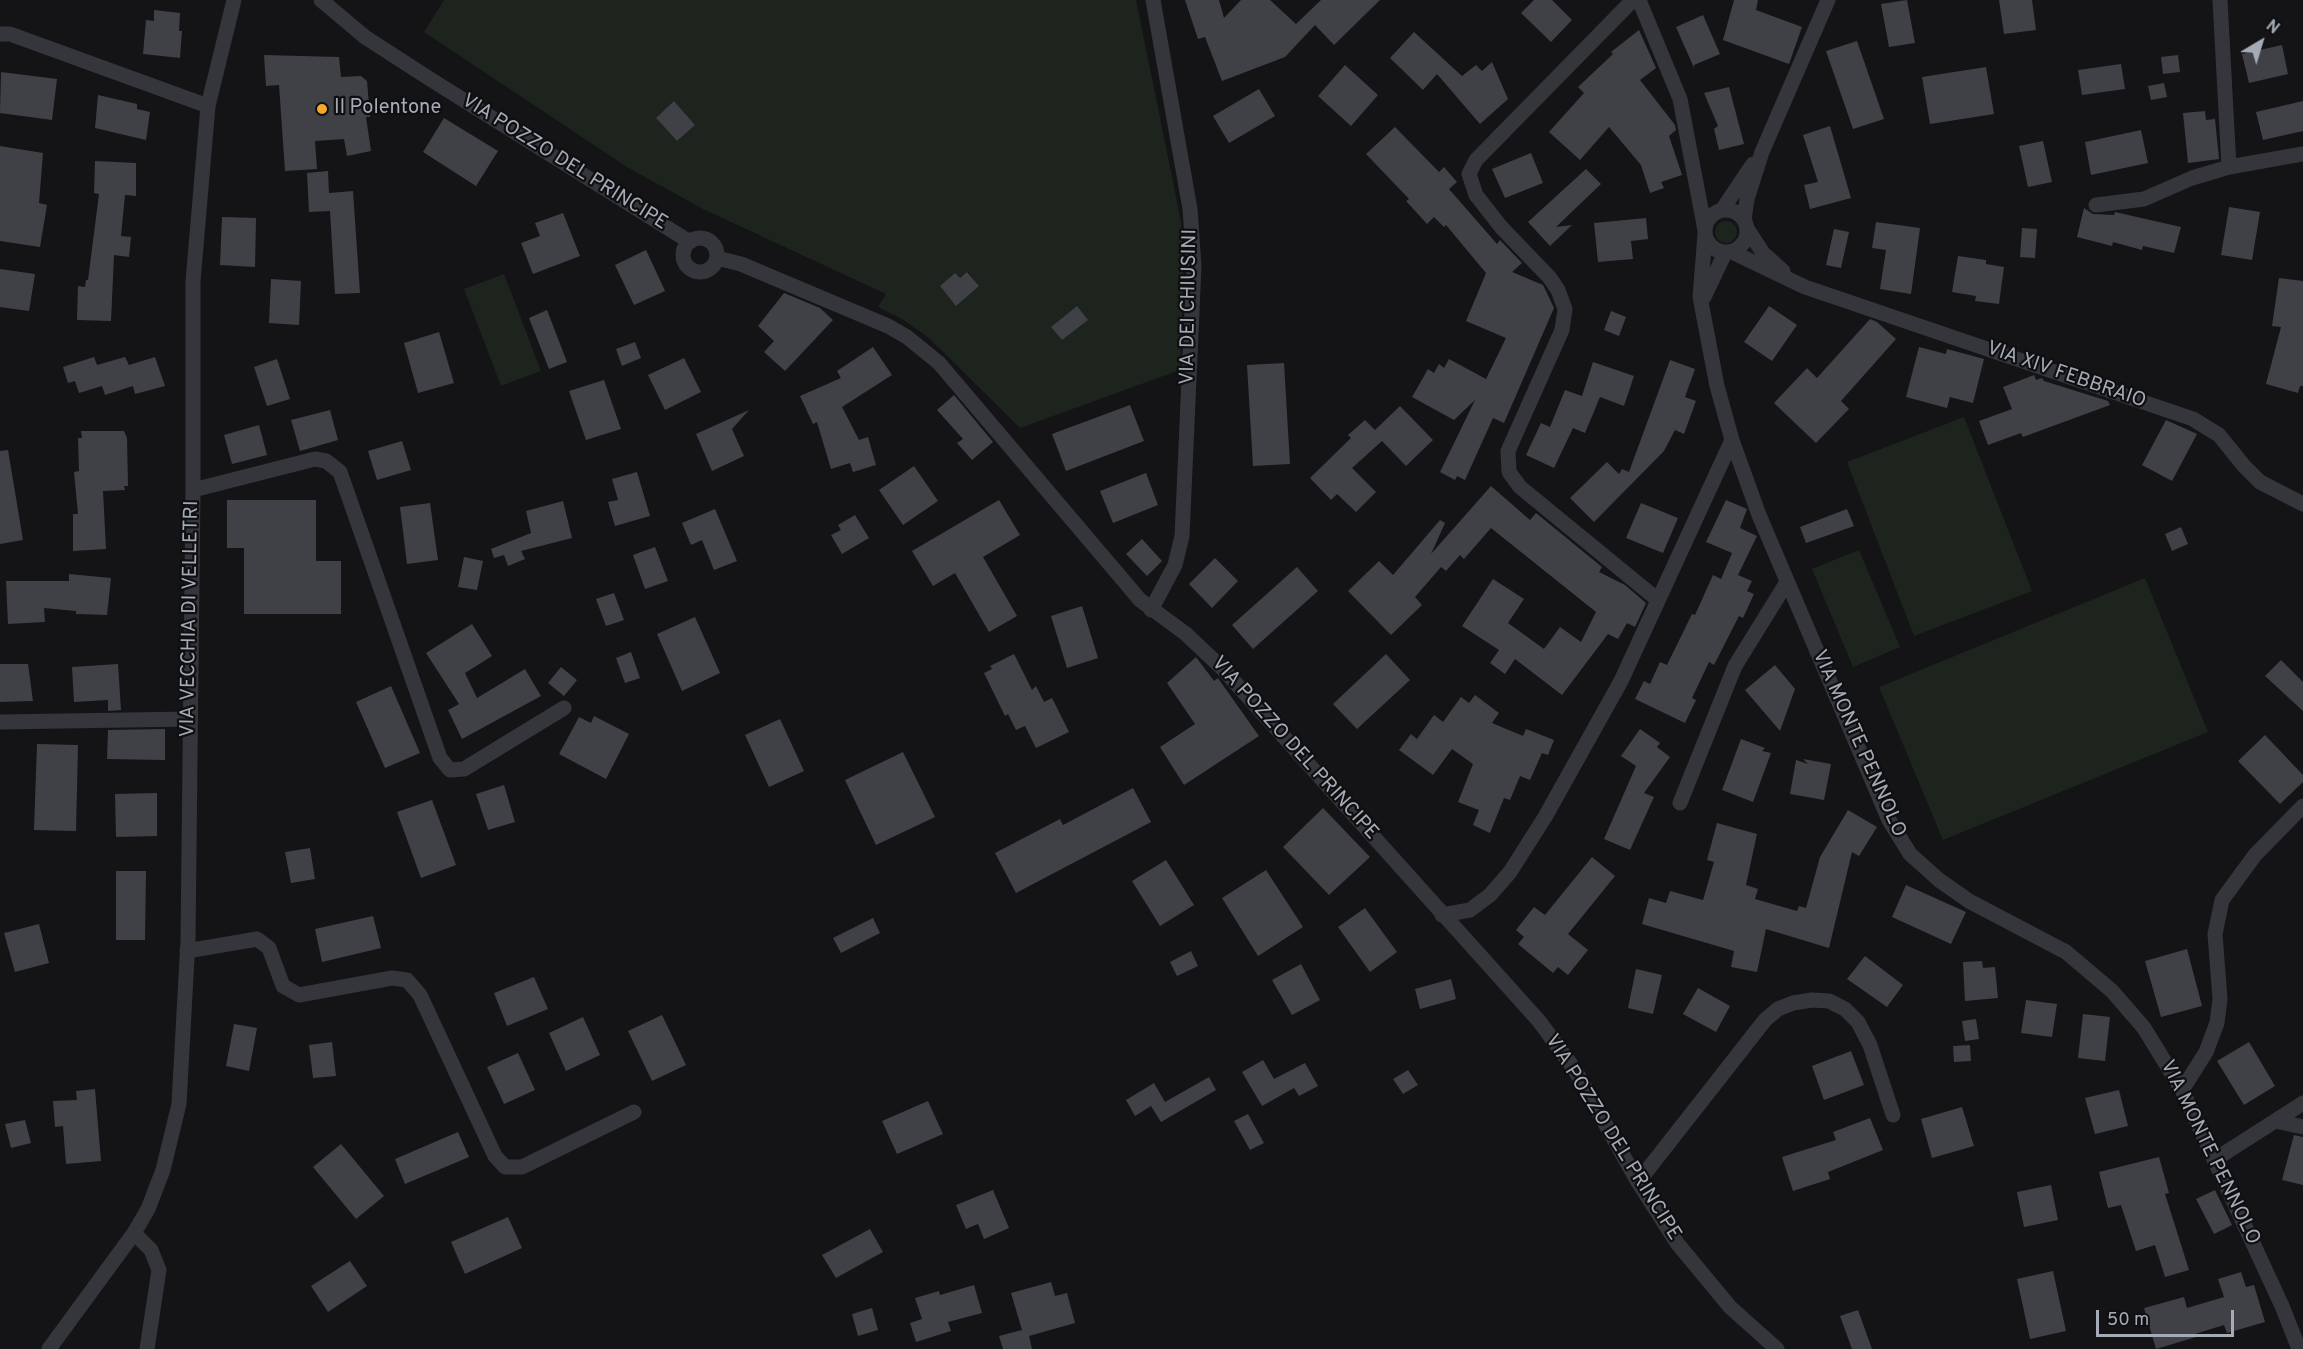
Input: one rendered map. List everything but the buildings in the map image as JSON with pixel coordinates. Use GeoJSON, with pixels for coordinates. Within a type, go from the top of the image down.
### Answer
{"type":"FeatureCollection","features":[{"type":"Feature","properties":{"kind":"street","name":"VIA VECCHIA DI VELLETRI"},"geometry":{"type":"LineString","coordinates":[[49,1349],[134,1233],[157,1190],[177,1118],[182,1071],[187,951],[193,490],[193,281],[208,106],[234,0]]}},
{"type":"Feature","properties":{"kind":"street","name":"VIA POZZO DEL PRINCIPE"},"geometry":{"type":"LineString","coordinates":[[321,0],[354,28],[403,62],[690,242]]}},
{"type":"Feature","properties":{"kind":"street","name":"VIA DEI CHIUSINI"},"geometry":{"type":"LineString","coordinates":[[1151,610],[1174,565],[1182,537],[1194,266],[1190,209],[1153,0]]}},
{"type":"Feature","properties":{"kind":"street"},"geometry":{"type":"LineString","coordinates":[[1633,0],[1476,160],[1468,174],[1476,195],[1501,227],[1550,278],[1558,290],[1565,309],[1562,330],[1508,451],[1509,472],[1520,487],[1658,600]]}},
{"type":"Feature","properties":{"kind":"street","name":"VIA MONTE PENNOLO"},"geometry":{"type":"LineString","coordinates":[[1639,0],[1677,90],[1693,160],[1705,232],[1700,297],[1704,324],[1732,440],[1787,582],[1875,790],[1905,847],[1924,868],[1953,891],[2053,944],[2086,968],[2135,1017],[2168,1063],[2182,1090],[2282,1306],[2299,1349]]}},
{"type":"Feature","properties":{"kind":"street"},"geometry":{"type":"LineString","coordinates":[[1762,152],[1718,212],[1706,223],[1705,232],[1713,248],[1728,252],[1742,246],[1747,199],[1762,152],[1828,0]]}},
{"type":"Feature","properties":{"kind":"street"},"geometry":{"type":"LineString","coordinates":[[2220,0],[2229,166]]}},
{"type":"Feature","properties":{"kind":"street"},"geometry":{"type":"LineString","coordinates":[[0,34],[10,34],[208,106]]}},
{"type":"Feature","properties":{"kind":"street"},"geometry":{"type":"LineString","coordinates":[[2096,206],[2144,199],[2192,178],[2229,166],[2303,153]]}},
{"type":"Feature","properties":{"kind":"street","name":"VIA MONTE PENNOLO"},"geometry":{"type":"LineString","coordinates":[[1693,160],[1718,212]]}},
{"type":"Feature","properties":{"kind":"street"},"geometry":{"type":"LineString","coordinates":[[1718,212],[1735,211],[1746,225]]}},
{"type":"Feature","properties":{"kind":"street","name":"VIA XIV FEBBRAIO"},"geometry":{"type":"LineString","coordinates":[[1746,225],[1769,259],[1805,287]]}},
{"type":"Feature","properties":{"kind":"street"},"geometry":{"type":"LineString","coordinates":[[701,239],[711,243],[717,258],[708,270],[693,270],[683,257],[690,242],[701,239]]}},
{"type":"Feature","properties":{"kind":"street","name":"VIA MONTE PENNOLO"},"geometry":{"type":"LineString","coordinates":[[1704,324],[1705,293],[1728,252]]}},
{"type":"Feature","properties":{"kind":"street","name":"VIA XIV FEBBRAIO"},"geometry":{"type":"LineString","coordinates":[[1728,252],[1805,287],[2193,419],[2219,435],[2260,482],[2303,504]]}},
{"type":"Feature","properties":{"kind":"street","name":"VIA POZZO DEL PRINCIPE"},"geometry":{"type":"LineString","coordinates":[[717,258],[741,264],[888,326],[923,348],[960,385],[1151,610],[1186,634],[1223,669],[1558,1045],[1583,1083],[1667,1229],[1707,1281],[1730,1306],[1777,1349]]}},
{"type":"Feature","properties":{"kind":"street"},"geometry":{"type":"LineString","coordinates":[[1442,915],[1464,912],[1477,906],[1497,888],[1510,872],[1597,728],[1732,440]]}},
{"type":"Feature","properties":{"kind":"street"},"geometry":{"type":"LineString","coordinates":[[193,490],[315,459],[326,461],[340,472],[440,758],[450,770],[464,769],[564,708]]}},
{"type":"Feature","properties":{"kind":"street"},"geometry":{"type":"LineString","coordinates":[[1680,803],[1735,666],[1787,582]]}},
{"type":"Feature","properties":{"kind":"street"},"geometry":{"type":"LineString","coordinates":[[0,722],[190,719]]}},
{"type":"Feature","properties":{"kind":"street"},"geometry":{"type":"LineString","coordinates":[[2182,1090],[2206,1052],[2217,1023],[2220,999],[2215,934],[2222,900],[2255,855],[2303,806]]}},
{"type":"Feature","properties":{"kind":"street"},"geometry":{"type":"LineString","coordinates":[[187,951],[257,939],[269,948],[283,986],[299,995],[392,978],[407,980],[420,995],[495,1156],[505,1167],[522,1167],[634,1112]]}},
{"type":"Feature","properties":{"kind":"street"},"geometry":{"type":"LineString","coordinates":[[1638,1182],[1765,1020],[1778,1009],[1793,1003],[1812,1000],[1829,1002],[1845,1009],[1858,1022],[1870,1045],[1893,1115]]}},
{"type":"Feature","properties":{"kind":"street"},"geometry":{"type":"LineString","coordinates":[[2214,1160],[2303,1103]]}},
{"type":"Feature","properties":{"kind":"street"},"geometry":{"type":"LineString","coordinates":[[2275,1121],[2303,1127]]}},
{"type":"Feature","properties":{"kind":"street"},"geometry":{"type":"LineString","coordinates":[[134,1233],[152,1250],[159,1270],[147,1349]]}},
{"type":"Feature","properties":{"kind":"shaded area"},"geometry":{"type":"Polygon","coordinates":[[[444,0],[1136,0],[1181,221],[1184,265],[1180,370],[1020,428],[929,338],[902,319],[878,307],[886,294],[703,209],[627,167],[424,32],[444,0]],[[674,101],[656,118],[677,141],[695,125],[674,101]],[[968,272],[960,278],[955,273],[940,286],[956,305],[979,286],[968,272]],[[1077,306],[1051,327],[1062,340],[1087,320],[1077,306]]]}},
{"type":"Feature","properties":{"kind":"shaded area"},"geometry":{"type":"Polygon","coordinates":[[[1726,221],[1734,224],[1737,232],[1734,240],[1726,243],[1718,240],[1715,232],[1718,224],[1726,221]]]}},
{"type":"Feature","properties":{"kind":"shaded area"},"geometry":{"type":"Polygon","coordinates":[[[504,274],[541,371],[501,386],[464,289],[504,274]]]}},
{"type":"Feature","properties":{"kind":"shaded area"},"geometry":{"type":"Polygon","coordinates":[[[1964,417],[2032,591],[1914,636],[1847,462],[1964,417]]]}},
{"type":"Feature","properties":{"kind":"shaded area"},"geometry":{"type":"Polygon","coordinates":[[[1859,550],[1900,647],[1853,667],[1812,569],[1859,550]]]}},
{"type":"Feature","properties":{"kind":"shaded area"},"geometry":{"type":"Polygon","coordinates":[[[2145,578],[2208,732],[1943,840],[1879,687],[2145,578]]]}},
{"type":"Feature","properties":{"kind":"place","name":"Il Polentone"},"geometry":{"type":"Point","coordinates":[322,109]}}]}
